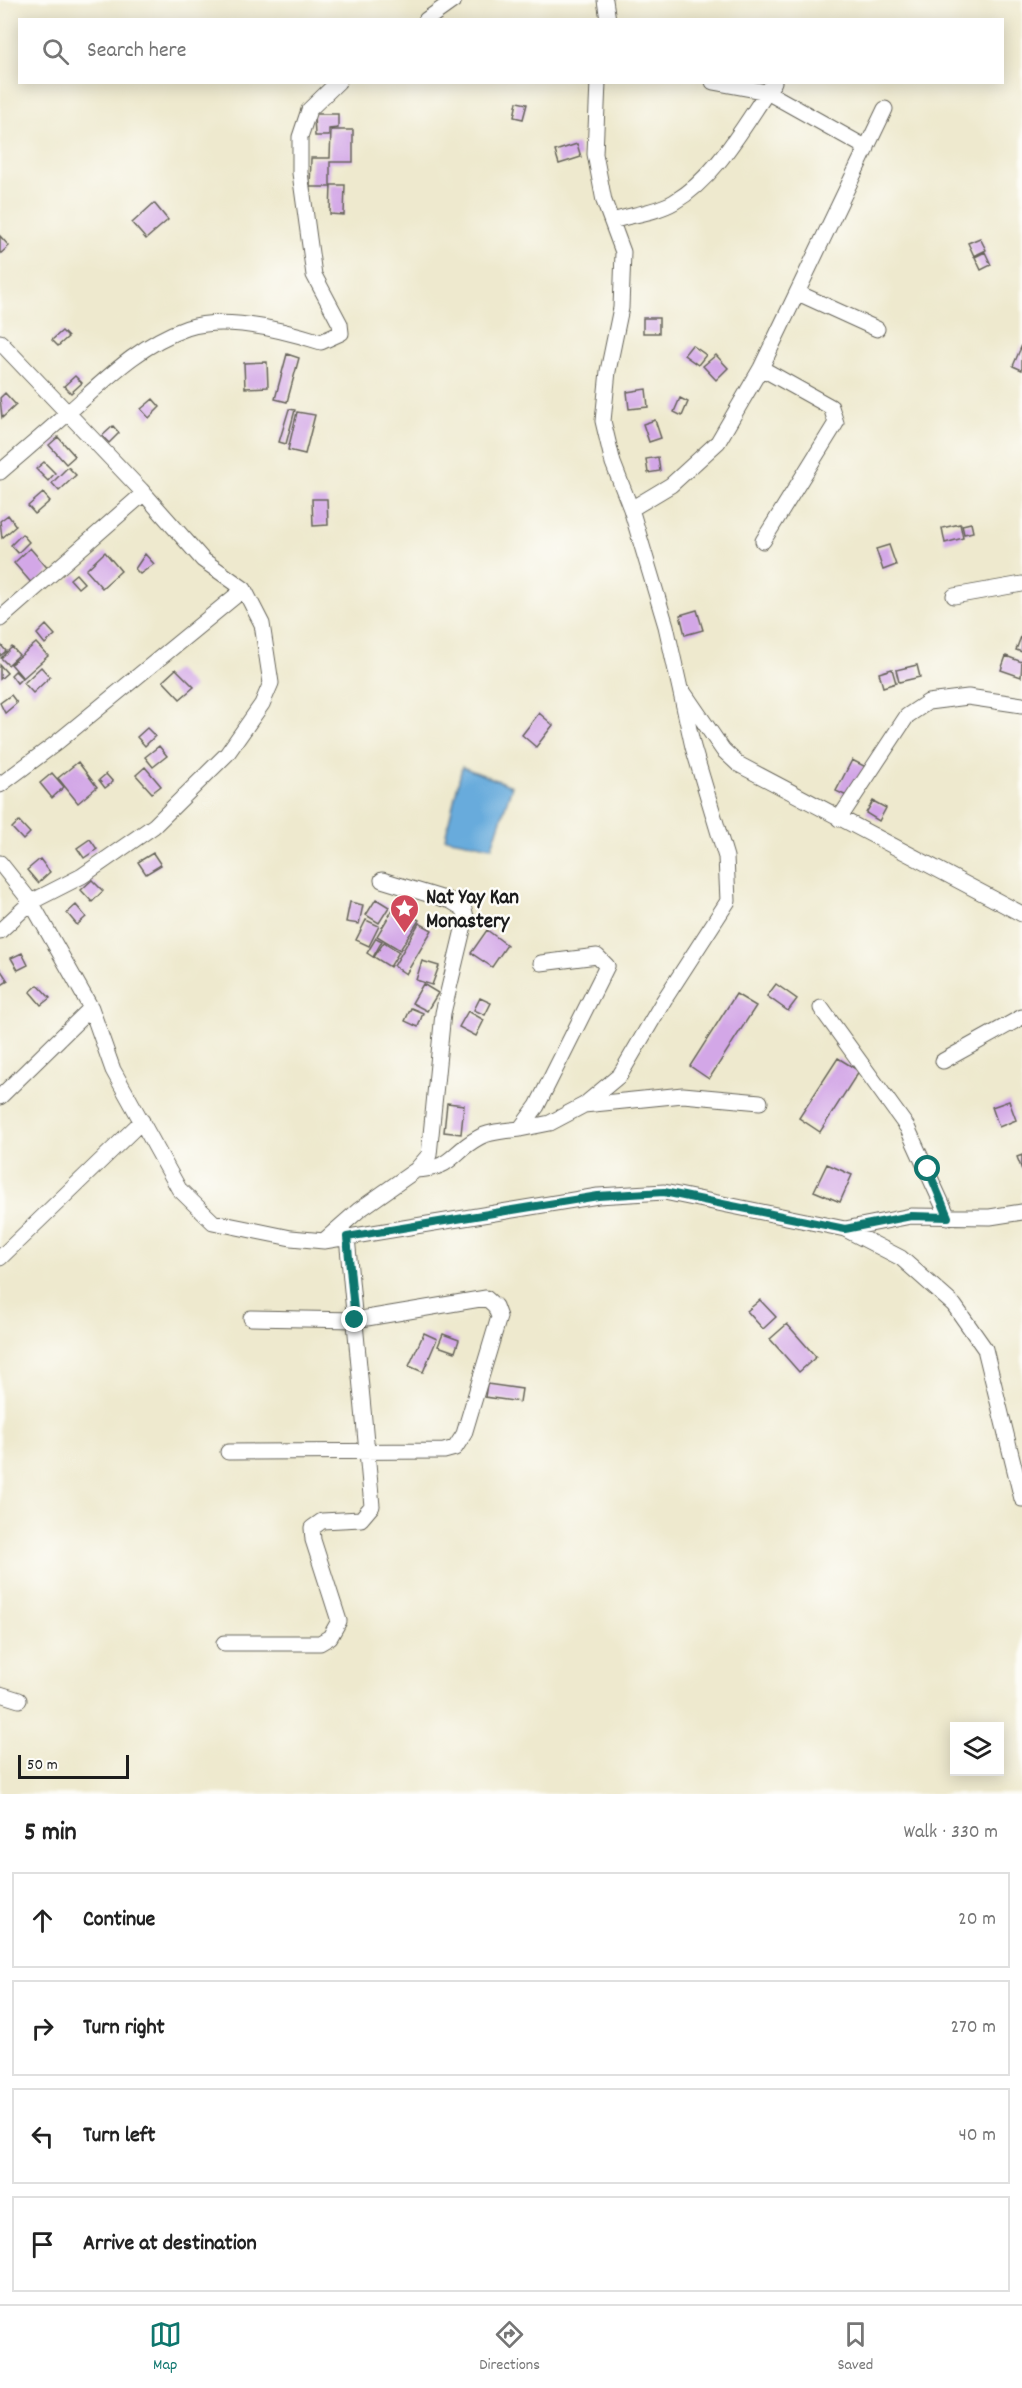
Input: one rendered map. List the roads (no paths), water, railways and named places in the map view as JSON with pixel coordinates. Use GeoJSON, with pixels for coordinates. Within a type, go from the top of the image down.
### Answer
{"type":"FeatureCollection","features":[{"type":"Feature","properties":{"kind":"street"},"geometry":{"type":"LineString","coordinates":[[429,18],[453,0]]}},
{"type":"Feature","properties":{"kind":"street"},"geometry":{"type":"LineString","coordinates":[[605,0],[608,18]]}},
{"type":"Feature","properties":{"kind":"street"},"geometry":{"type":"LineString","coordinates":[[0,472],[113,371],[156,342],[188,328],[254,325],[287,331],[321,342],[340,333],[339,324],[314,274],[300,172],[300,137],[309,110],[336,84]]}},
{"type":"Feature","properties":{"kind":"street"},"geometry":{"type":"LineString","coordinates":[[416,1170],[437,1169],[447,1164],[480,1136],[550,1123],[584,1105],[620,1075],[664,1000],[728,901],[726,857],[693,747],[666,626],[631,509],[613,463],[603,421],[608,371],[621,308],[623,252],[604,201],[595,154],[599,84]]}},
{"type":"Feature","properties":{"kind":"street"},"geometry":{"type":"LineString","coordinates":[[736,84],[770,87],[867,148]]}},
{"type":"Feature","properties":{"kind":"street"},"geometry":{"type":"LineString","coordinates":[[612,221],[673,203],[698,182],[714,167],[770,87]]}},
{"type":"Feature","properties":{"kind":"street"},"geometry":{"type":"LineString","coordinates":[[631,509],[671,485],[718,442],[761,368],[885,109]]}},
{"type":"Feature","properties":{"kind":"street"},"geometry":{"type":"LineString","coordinates":[[798,293],[877,329]]}},
{"type":"Feature","properties":{"kind":"street"},"geometry":{"type":"LineString","coordinates":[[0,342],[144,493],[203,560],[244,590],[261,624],[271,683],[262,704],[227,754],[154,826],[82,876],[31,902],[0,931]]}},
{"type":"Feature","properties":{"kind":"street"},"geometry":{"type":"LineString","coordinates":[[761,368],[831,407],[836,423],[763,541]]}},
{"type":"Feature","properties":{"kind":"street"},"geometry":{"type":"LineString","coordinates":[[0,620],[144,493]]}},
{"type":"Feature","properties":{"kind":"street"},"geometry":{"type":"LineString","coordinates":[[954,596],[1022,584]]}},
{"type":"Feature","properties":{"kind":"street"},"geometry":{"type":"LineString","coordinates":[[0,785],[82,722],[244,590]]}},
{"type":"Feature","properties":{"kind":"street"},"geometry":{"type":"LineString","coordinates":[[680,688],[723,750],[738,764],[839,819],[997,898],[1022,914]]}},
{"type":"Feature","properties":{"kind":"street"},"geometry":{"type":"LineString","coordinates":[[839,819],[886,752],[907,716],[928,702],[968,698],[1022,705]]}},
{"type":"Feature","properties":{"kind":"street"},"geometry":{"type":"LineString","coordinates":[[0,863],[31,902],[91,1008],[113,1070],[179,1189],[213,1222],[281,1237],[324,1241],[598,1196],[664,1192],[845,1229],[901,1258],[954,1305],[985,1349],[1020,1480],[1022,1499]]}},
{"type":"Feature","properties":{"kind":"street"},"geometry":{"type":"LineString","coordinates":[[324,1241],[359,1210],[416,1170],[429,1155],[443,1013],[466,917],[464,909],[451,901],[382,880]]}},
{"type":"Feature","properties":{"kind":"street"},"geometry":{"type":"LineString","coordinates":[[520,1129],[537,1106],[607,966],[597,956],[541,963]]}},
{"type":"Feature","properties":{"kind":"street"},"geometry":{"type":"LineString","coordinates":[[0,1097],[91,1008]]}},
{"type":"Feature","properties":{"kind":"street"},"geometry":{"type":"LineString","coordinates":[[821,1008],[907,1127],[948,1217]]}},
{"type":"Feature","properties":{"kind":"street"},"geometry":{"type":"LineString","coordinates":[[943,1061],[1022,1017]]}},
{"type":"Feature","properties":{"kind":"street"},"geometry":{"type":"LineString","coordinates":[[584,1105],[683,1095],[760,1102]]}},
{"type":"Feature","properties":{"kind":"street"},"geometry":{"type":"LineString","coordinates":[[0,1258],[142,1121]]}},
{"type":"Feature","properties":{"kind":"street"},"geometry":{"type":"LineString","coordinates":[[845,1229],[911,1216],[990,1217],[1022,1212]]}},
{"type":"Feature","properties":{"kind":"street"},"geometry":{"type":"LineString","coordinates":[[224,1643],[321,1643],[330,1637],[339,1621],[313,1540],[312,1528],[322,1521],[361,1520],[372,1506],[347,1237]]}},
{"type":"Feature","properties":{"kind":"street"},"geometry":{"type":"LineString","coordinates":[[228,1452],[444,1451],[455,1448],[464,1434],[499,1317],[495,1306],[486,1298],[355,1320],[251,1318]]}},
{"type":"Feature","properties":{"kind":"street"},"geometry":{"type":"LineString","coordinates":[[0,1694],[19,1700]]}},
{"type":"Feature","properties":{"kind":"water"},"geometry":{"type":"Polygon","coordinates":[[[462,767],[512,786],[492,847],[445,838],[462,767]]]}},
{"type":"Feature","properties":{"kind":"place","name":"Nat Yay Kan Monastery"},"geometry":{"type":"Point","coordinates":[405,934]}}]}
